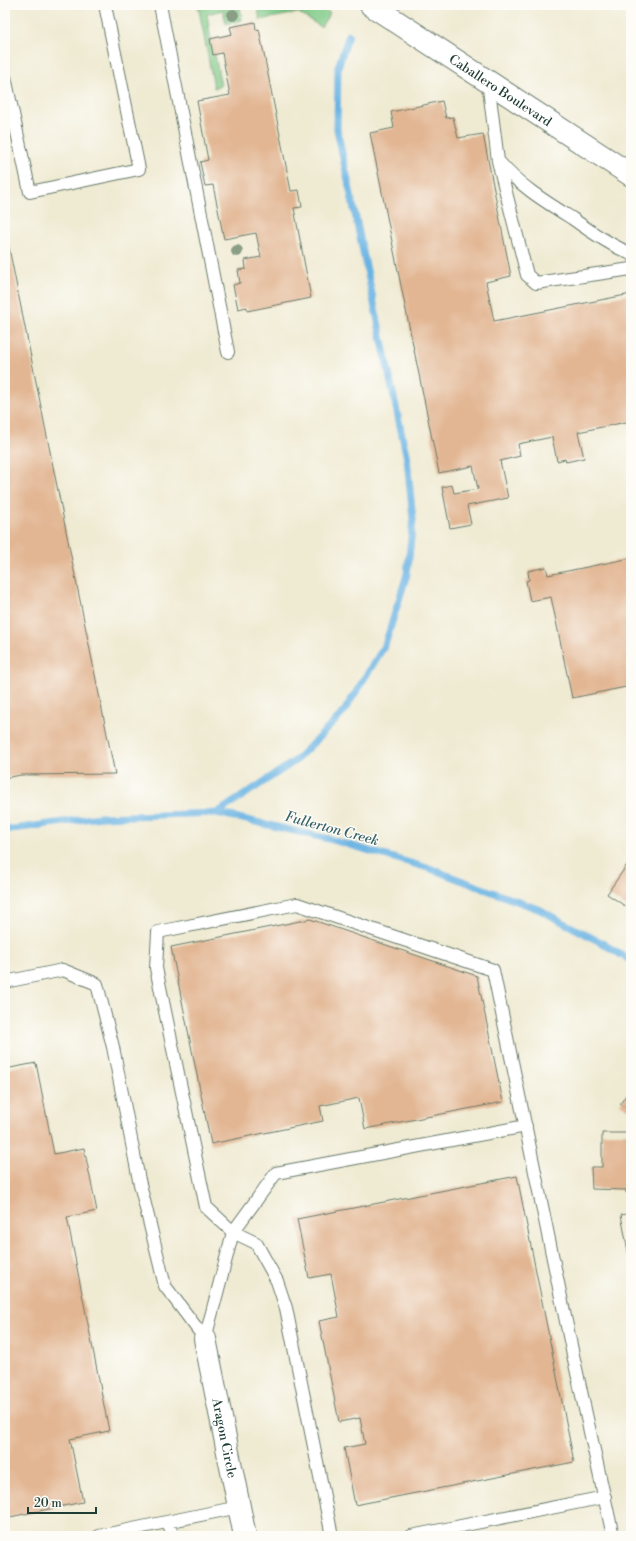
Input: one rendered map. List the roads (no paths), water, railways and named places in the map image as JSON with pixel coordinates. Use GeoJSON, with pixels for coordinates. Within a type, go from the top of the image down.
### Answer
{"type":"FeatureCollection","features":[{"type":"Feature","properties":{"kind":"street","name":"Caballero Boulevard"},"geometry":{"type":"LineString","coordinates":[[370,5],[631,175]]}},
{"type":"Feature","properties":{"kind":"street","name":"Aragon Circle"},"geometry":{"type":"LineString","coordinates":[[205,1339],[245,1536]]}},
{"type":"Feature","properties":{"kind":"lane"},"geometry":{"type":"LineString","coordinates":[[5,77],[30,192],[139,169],[105,5]]}},
{"type":"Feature","properties":{"kind":"lane"},"geometry":{"type":"LineString","coordinates":[[160,5],[228,352]]}},
{"type":"Feature","properties":{"kind":"lane"},"geometry":{"type":"LineString","coordinates":[[488,82],[498,161],[527,275],[536,283],[631,269]]}},
{"type":"Feature","properties":{"kind":"lane"},"geometry":{"type":"LineString","coordinates":[[498,161],[513,178],[536,196],[589,230],[631,254]]}},
{"type":"Feature","properties":{"kind":"lane"},"geometry":{"type":"LineString","coordinates":[[332,1536],[286,1308],[277,1281],[256,1243],[233,1232],[206,1206],[156,968],[158,932],[297,904],[493,970],[573,1355],[613,1536]]}},
{"type":"Feature","properties":{"kind":"lane"},"geometry":{"type":"LineString","coordinates":[[5,982],[64,970],[97,984],[113,1047],[139,1180],[165,1286],[205,1339]]}},
{"type":"Feature","properties":{"kind":"lane"},"geometry":{"type":"LineString","coordinates":[[205,1339],[233,1232],[276,1173],[526,1126]]}},
{"type":"Feature","properties":{"kind":"lane"},"geometry":{"type":"LineString","coordinates":[[411,1536],[605,1497]]}},
{"type":"Feature","properties":{"kind":"lane"},"geometry":{"type":"LineString","coordinates":[[99,1536],[239,1507]]}},
{"type":"Feature","properties":{"kind":"lane"},"geometry":{"type":"LineString","coordinates":[[169,1522],[172,1536]]}},
{"type":"Feature","properties":{"kind":"waterway"},"geometry":{"type":"LineString","coordinates":[[217,813],[295,761],[343,713],[385,645],[407,574],[413,520],[407,459],[337,129],[338,67],[349,35]]}},
{"type":"Feature","properties":{"kind":"waterway","name":"Fullerton Creek"},"geometry":{"type":"LineString","coordinates":[[5,830],[100,817],[217,813],[329,839],[431,869],[538,909],[602,943],[631,961]]}}]}
